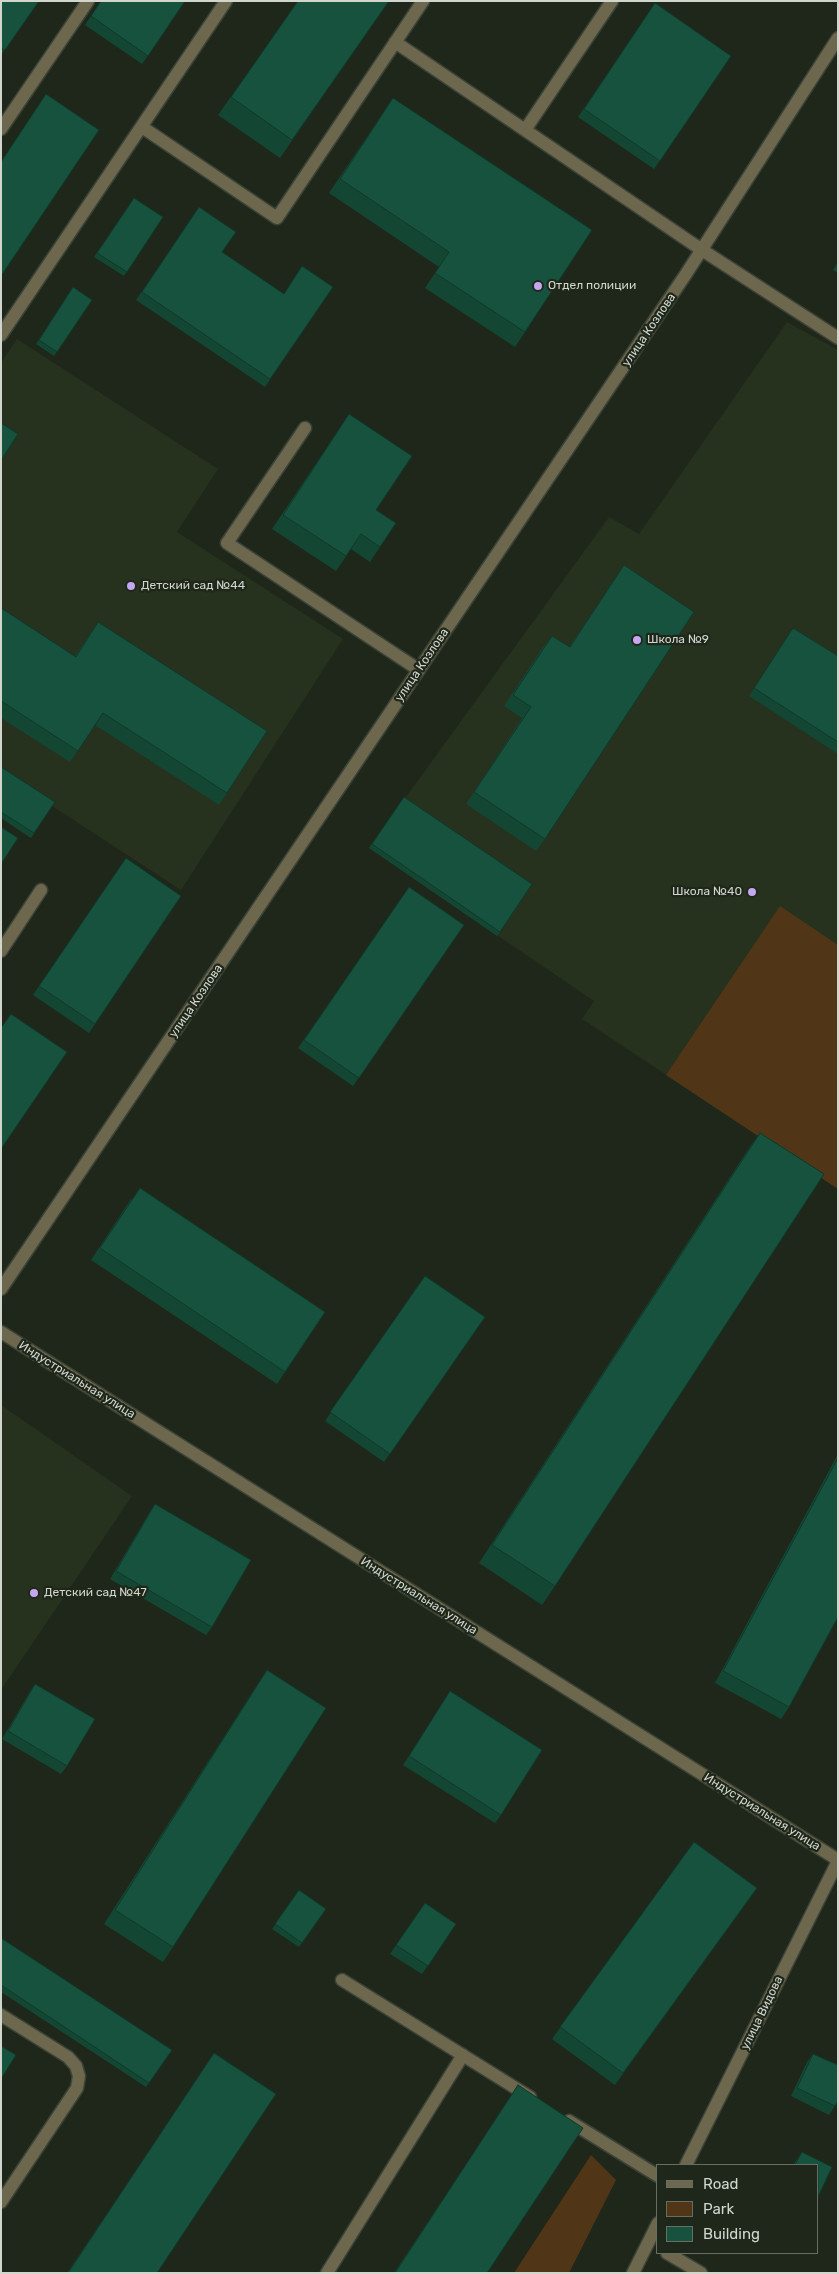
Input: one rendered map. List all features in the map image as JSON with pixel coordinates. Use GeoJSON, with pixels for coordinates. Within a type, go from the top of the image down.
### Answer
{"type":"FeatureCollection","features":[{"type":"Feature","properties":{"kind":"street"},"geometry":{"type":"LineString","coordinates":[[1,130],[88,1]]}},
{"type":"Feature","properties":{"kind":"street"},"geometry":{"type":"LineString","coordinates":[[1,335],[226,1]]}},
{"type":"Feature","properties":{"kind":"street"},"geometry":{"type":"LineString","coordinates":[[142,127],[276,218],[422,1]]}},
{"type":"Feature","properties":{"kind":"street"},"geometry":{"type":"LineString","coordinates":[[525,130],[612,1]]}},
{"type":"Feature","properties":{"kind":"street","name":"улица Козлова"},"geometry":{"type":"LineString","coordinates":[[1,1288],[702,250],[838,38]]}},
{"type":"Feature","properties":{"kind":"street"},"geometry":{"type":"LineString","coordinates":[[395,42],[702,250],[838,338]]}},
{"type":"Feature","properties":{"kind":"street"},"geometry":{"type":"LineString","coordinates":[[305,428],[227,543],[419,670]]}},
{"type":"Feature","properties":{"kind":"street"},"geometry":{"type":"LineString","coordinates":[[1,951],[42,890]]}},
{"type":"Feature","properties":{"kind":"street","name":"Индустриальная улица"},"geometry":{"type":"LineString","coordinates":[[1,1332],[838,1860]]}},
{"type":"Feature","properties":{"kind":"street","name":"улица Видова"},"geometry":{"type":"LineString","coordinates":[[686,2164],[838,1860]]}},
{"type":"Feature","properties":{"kind":"street"},"geometry":{"type":"LineString","coordinates":[[342,1980],[539,2102]]}},
{"type":"Feature","properties":{"kind":"street"},"geometry":{"type":"LineString","coordinates":[[1,2015],[68,2057],[76,2066],[79,2076],[77,2088],[1,2202]]}},
{"type":"Feature","properties":{"kind":"street"},"geometry":{"type":"LineString","coordinates":[[327,2273],[463,2055]]}},
{"type":"Feature","properties":{"kind":"street"},"geometry":{"type":"LineString","coordinates":[[556,2113],[656,2175]]}},
{"type":"Feature","properties":{"kind":"street"},"geometry":{"type":"LineString","coordinates":[[633,2273],[653,2245],[656,2232]]}},
{"type":"Feature","properties":{"kind":"street"},"geometry":{"type":"LineString","coordinates":[[668,2254],[700,2273]]}},
{"type":"Feature","properties":{"kind":"shaded area","name":"Школа №9"},"geometry":{"type":"Polygon","coordinates":[[[787,322],[838,350],[838,1189],[582,1019],[594,1001],[369,848],[609,517],[639,534],[787,322]]]}},
{"type":"Feature","properties":{"kind":"shaded area","name":"Детский сад №44"},"geometry":{"type":"Polygon","coordinates":[[[17,339],[218,469],[177,532],[343,639],[181,890],[52,806],[31,838],[1,818],[1,363],[17,339]]]}},
{"type":"Feature","properties":{"kind":"shaded area","name":"Детский сад №47"},"geometry":{"type":"Polygon","coordinates":[[[1,1405],[132,1496],[1,1690],[1,1405]]]}},
{"type":"Feature","properties":{"kind":"green space"},"geometry":{"type":"Polygon","coordinates":[[[780,906],[838,945],[838,1189],[666,1075],[780,906]]]}},
{"type":"Feature","properties":{"kind":"green space"},"geometry":{"type":"Polygon","coordinates":[[[591,2155],[616,2180],[569,2273],[514,2273],[591,2155]]]}},
{"type":"Feature","properties":{"kind":"building"},"geometry":{"type":"Polygon","coordinates":[[[1,1],[39,1],[5,50],[1,48],[1,1]]]}},
{"type":"Feature","properties":{"kind":"building"},"geometry":{"type":"Polygon","coordinates":[[[101,1],[185,1],[148,56],[91,16],[101,1]]]}},
{"type":"Feature","properties":{"kind":"building"},"geometry":{"type":"Polygon","coordinates":[[[298,1],[389,1],[292,140],[231,97],[298,1]]]}},
{"type":"Feature","properties":{"kind":"building"},"geometry":{"type":"Polygon","coordinates":[[[655,3],[731,56],[660,161],[584,109],[655,3]]]}},
{"type":"Feature","properties":{"kind":"building"},"geometry":{"type":"Polygon","coordinates":[[[46,94],[99,130],[1,276],[1,162],[46,94]]]}},
{"type":"Feature","properties":{"kind":"building"},"geometry":{"type":"Polygon","coordinates":[[[393,98],[592,230],[525,332],[435,273],[449,252],[340,179],[393,98]]]}},
{"type":"Feature","properties":{"kind":"building"},"geometry":{"type":"Polygon","coordinates":[[[134,198],[163,217],[127,272],[97,253],[134,198]]]}},
{"type":"Feature","properties":{"kind":"building"},"geometry":{"type":"Polygon","coordinates":[[[199,207],[236,232],[222,252],[284,294],[302,266],[333,287],[270,379],[142,292],[199,207]]]}},
{"type":"Feature","properties":{"kind":"building"},"geometry":{"type":"Polygon","coordinates":[[[73,287],[92,300],[57,352],[39,340],[73,287]]]}},
{"type":"Feature","properties":{"kind":"building"},"geometry":{"type":"Polygon","coordinates":[[[349,414],[412,456],[376,510],[396,523],[380,547],[361,534],[346,556],[283,515],[349,414]]]}},
{"type":"Feature","properties":{"kind":"building"},"geometry":{"type":"Polygon","coordinates":[[[1,423],[18,434],[1,460],[1,423]]]}},
{"type":"Feature","properties":{"kind":"building"},"geometry":{"type":"Polygon","coordinates":[[[624,565],[694,612],[545,839],[474,792],[531,707],[513,695],[552,636],[570,647],[624,565]]]}},
{"type":"Feature","properties":{"kind":"building"},"geometry":{"type":"Polygon","coordinates":[[[1,608],[76,657],[98,622],[267,731],[227,793],[103,713],[78,751],[1,701],[1,608]]]}},
{"type":"Feature","properties":{"kind":"building"},"geometry":{"type":"Polygon","coordinates":[[[793,628],[838,656],[838,742],[754,688],[793,628]]]}},
{"type":"Feature","properties":{"kind":"building"},"geometry":{"type":"Polygon","coordinates":[[[1,767],[55,802],[34,833],[1,812],[1,767]]]}},
{"type":"Feature","properties":{"kind":"building"},"geometry":{"type":"Polygon","coordinates":[[[404,797],[532,884],[500,932],[372,844],[404,797]]]}},
{"type":"Feature","properties":{"kind":"building"},"geometry":{"type":"Polygon","coordinates":[[[1,827],[18,838],[1,864],[1,827]]]}},
{"type":"Feature","properties":{"kind":"building"},"geometry":{"type":"Polygon","coordinates":[[[126,858],[181,896],[95,1024],[39,986],[126,858]]]}},
{"type":"Feature","properties":{"kind":"building"},"geometry":{"type":"Polygon","coordinates":[[[409,887],[464,925],[359,1078],[304,1040],[409,887]]]}},
{"type":"Feature","properties":{"kind":"building"},"geometry":{"type":"Polygon","coordinates":[[[11,1014],[67,1052],[1,1149],[1,1028],[11,1014]]]}},
{"type":"Feature","properties":{"kind":"building"},"geometry":{"type":"Polygon","coordinates":[[[760,1133],[824,1174],[555,1586],[492,1545],[760,1133]]]}},
{"type":"Feature","properties":{"kind":"building"},"geometry":{"type":"Polygon","coordinates":[[[140,1188],[325,1312],[285,1372],[100,1248],[140,1188]]]}},
{"type":"Feature","properties":{"kind":"building"},"geometry":{"type":"Polygon","coordinates":[[[425,1276],[485,1317],[390,1454],[330,1412],[425,1276]]]}},
{"type":"Feature","properties":{"kind":"building"},"geometry":{"type":"Polygon","coordinates":[[[838,1458],[838,1617],[789,1707],[723,1671],[838,1458]]]}},
{"type":"Feature","properties":{"kind":"building"},"geometry":{"type":"Polygon","coordinates":[[[155,1504],[251,1560],[212,1627],[116,1571],[155,1504]]]}},
{"type":"Feature","properties":{"kind":"building"},"geometry":{"type":"Polygon","coordinates":[[[267,1670],[326,1708],[173,1947],[115,1910],[267,1670]]]}},
{"type":"Feature","properties":{"kind":"building"},"geometry":{"type":"Polygon","coordinates":[[[35,1684],[95,1719],[67,1766],[8,1731],[35,1684]]]}},
{"type":"Feature","properties":{"kind":"building"},"geometry":{"type":"Polygon","coordinates":[[[450,1691],[542,1750],[501,1815],[409,1756],[450,1691]]]}},
{"type":"Feature","properties":{"kind":"building"},"geometry":{"type":"Polygon","coordinates":[[[694,1842],[757,1888],[623,2073],[560,2027],[694,1842]]]}},
{"type":"Feature","properties":{"kind":"building"},"geometry":{"type":"Polygon","coordinates":[[[299,1890],[326,1909],[302,1943],[275,1924],[299,1890]]]}},
{"type":"Feature","properties":{"kind":"building"},"geometry":{"type":"Polygon","coordinates":[[[425,1903],[456,1924],[428,1966],[396,1945],[425,1903]]]}},
{"type":"Feature","properties":{"kind":"building"},"geometry":{"type":"Polygon","coordinates":[[[1,1938],[172,2050],[149,2083],[1,1985],[1,1938]]]}},
{"type":"Feature","properties":{"kind":"building"},"geometry":{"type":"Polygon","coordinates":[[[1,2046],[16,2055],[1,2079],[1,2046]]]}},
{"type":"Feature","properties":{"kind":"building"},"geometry":{"type":"Polygon","coordinates":[[[214,2053],[276,2094],[157,2273],[68,2273],[214,2053]]]}},
{"type":"Feature","properties":{"kind":"building"},"geometry":{"type":"Polygon","coordinates":[[[813,2054],[838,2065],[838,2101],[835,2106],[797,2088],[813,2054]]]}},
{"type":"Feature","properties":{"kind":"building"},"geometry":{"type":"Polygon","coordinates":[[[518,2085],[583,2128],[487,2273],[395,2273],[518,2085]]]}},
{"type":"Feature","properties":{"kind":"building"},"geometry":{"type":"Polygon","coordinates":[[[802,2152],[832,2167],[819,2195],[819,2164],[796,2164],[802,2152]]]}},
{"type":"Feature","properties":{"kind":"place","name":"Отдел полиции"},"geometry":{"type":"Point","coordinates":[538,286]}},
{"type":"Feature","properties":{"kind":"place","name":"Детский сад №44"},"geometry":{"type":"Point","coordinates":[131,586]}},
{"type":"Feature","properties":{"kind":"place","name":"Школа №9"},"geometry":{"type":"Point","coordinates":[637,640]}},
{"type":"Feature","properties":{"kind":"place","name":"Школа №40"},"geometry":{"type":"Point","coordinates":[752,892]}},
{"type":"Feature","properties":{"kind":"place","name":"Детский сад №47"},"geometry":{"type":"Point","coordinates":[34,1593]}}]}
